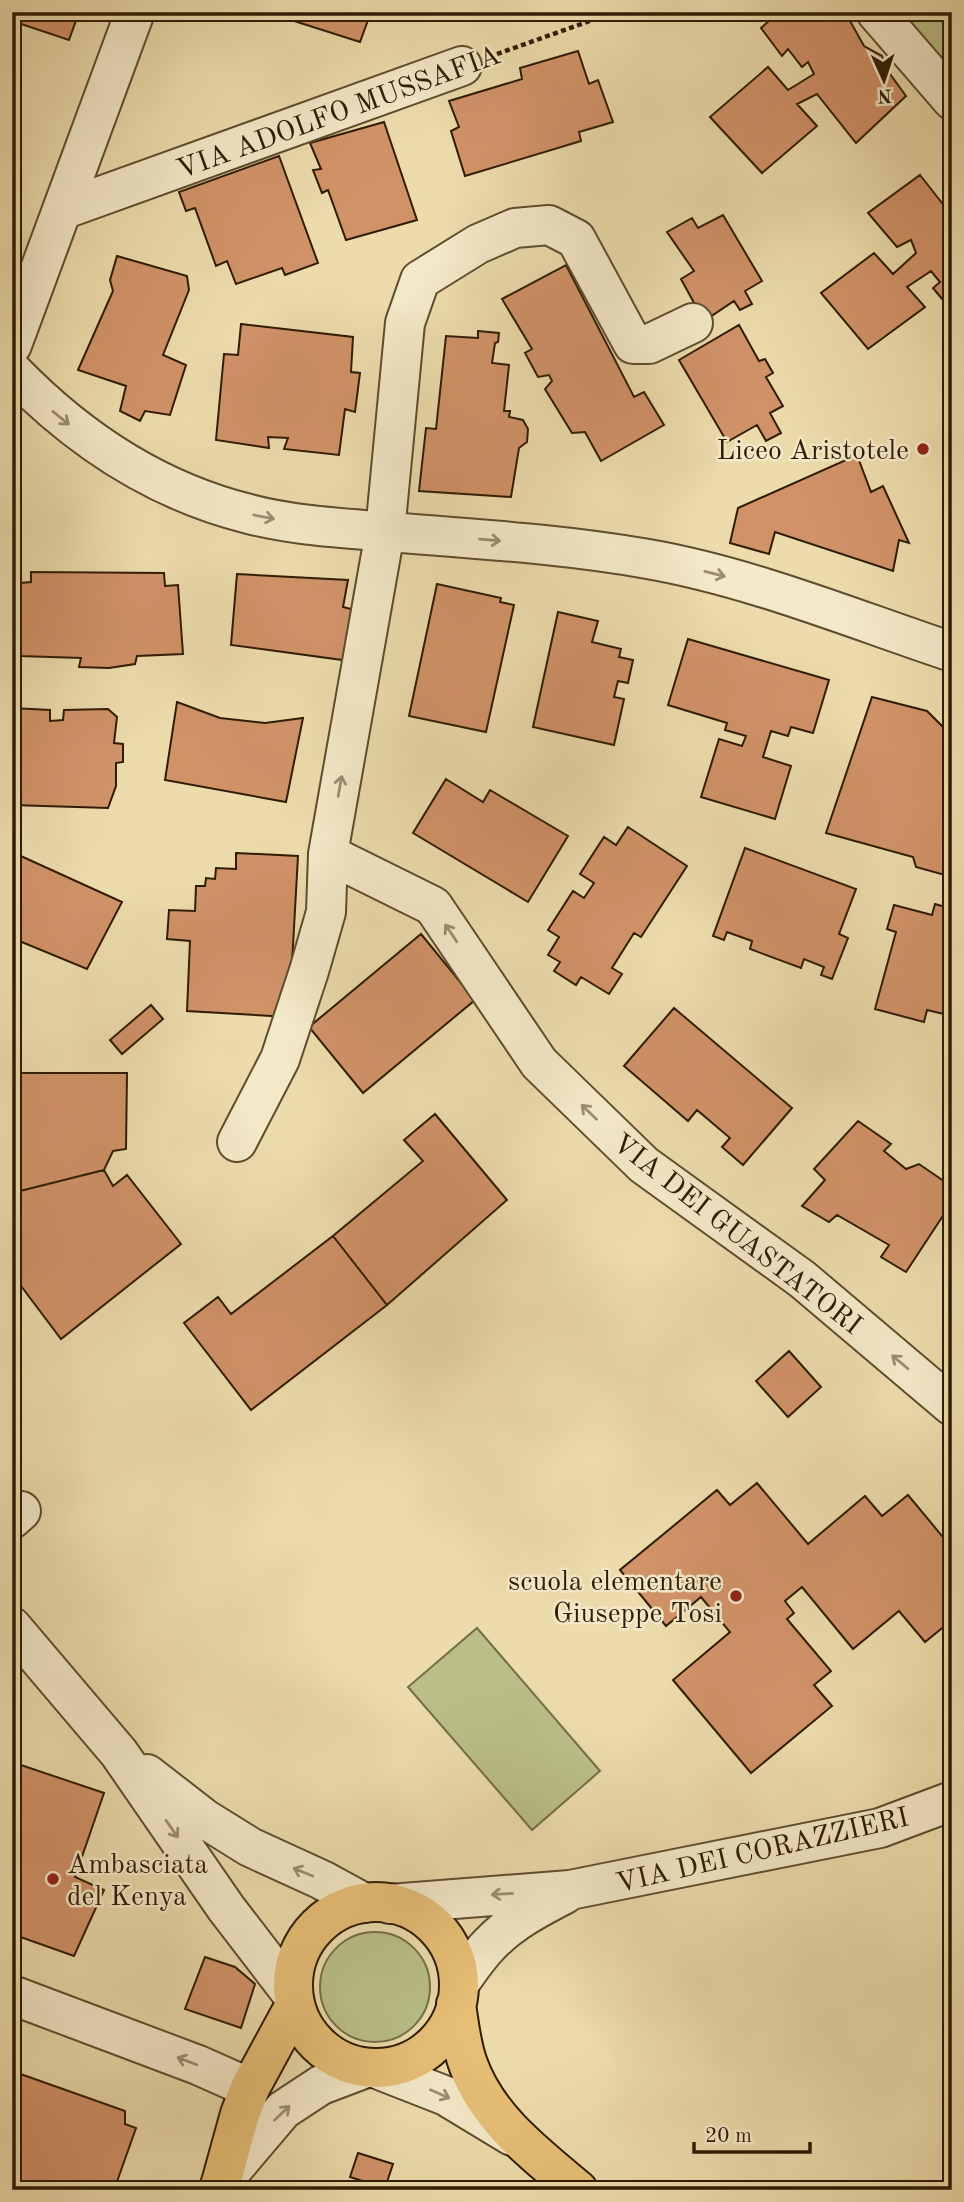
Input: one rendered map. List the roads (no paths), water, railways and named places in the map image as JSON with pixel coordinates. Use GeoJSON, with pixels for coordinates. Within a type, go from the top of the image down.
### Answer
{"type":"FeatureCollection","features":[{"type":"Feature","properties":{"kind":"main road"},"geometry":{"type":"LineString","coordinates":[[220,2186],[240,2113],[294,1999],[297,1960],[314,1930],[341,1909],[377,1903],[409,1909],[436,1928],[453,1954],[463,2045],[471,2072],[484,2096],[519,2140],[575,2189]]}},
{"type":"Feature","properties":{"kind":"main road"},"geometry":{"type":"LineString","coordinates":[[294,1999],[304,2026],[318,2045],[337,2058],[371,2068],[406,2062],[428,2049],[447,2026],[458,1994]]}},
{"type":"Feature","properties":{"kind":"street"},"geometry":{"type":"LineString","coordinates":[[12,345],[135,12]]}},
{"type":"Feature","properties":{"kind":"street"},"geometry":{"type":"LineString","coordinates":[[876,12],[952,100]]}},
{"type":"Feature","properties":{"kind":"street","name":"VIA ADOLFO MUSSAFIA"},"geometry":{"type":"LineString","coordinates":[[62,210],[462,66]]}},
{"type":"Feature","properties":{"kind":"street"},"geometry":{"type":"LineString","coordinates":[[237,1142],[280,1059],[326,912],[328,854],[385,532],[405,323],[420,280],[478,244],[515,228],[549,225],[576,239],[633,344],[649,344],[693,323]]}},
{"type":"Feature","properties":{"kind":"street"},"geometry":{"type":"LineString","coordinates":[[12,371],[50,409],[107,452],[160,482],[206,501],[258,516],[327,527],[565,547],[649,559],[730,578],[952,652]]}},
{"type":"Feature","properties":{"kind":"street","name":"VIA DEI GUASTATORI"},"geometry":{"type":"LineString","coordinates":[[328,854],[433,906],[539,1063],[644,1165],[802,1279],[952,1406]]}},
{"type":"Feature","properties":{"kind":"street"},"geometry":{"type":"LineString","coordinates":[[12,1627],[119,1753],[226,1908],[294,1999]]}},
{"type":"Feature","properties":{"kind":"street"},"geometry":{"type":"LineString","coordinates":[[119,1753],[225,1832],[250,1847],[377,1903]]}},
{"type":"Feature","properties":{"kind":"street","name":"VIA DEI CORAZZIERI"},"geometry":{"type":"LineString","coordinates":[[377,1903],[570,1890],[880,1828],[952,1801]]}},
{"type":"Feature","properties":{"kind":"street","name":"VIA DEI CORAZZIERI"},"geometry":{"type":"LineString","coordinates":[[458,1994],[489,1945],[505,1930],[570,1890]]}},
{"type":"Feature","properties":{"kind":"street"},"geometry":{"type":"LineString","coordinates":[[12,1995],[198,2065],[250,2088]]}},
{"type":"Feature","properties":{"kind":"street"},"geometry":{"type":"LineString","coordinates":[[220,2186],[283,2110],[321,2085],[371,2068],[446,2096],[519,2140]]}},
{"type":"Feature","properties":{"kind":"place","name":"Liceo Aristotele"},"geometry":{"type":"Point","coordinates":[923,449]}},
{"type":"Feature","properties":{"kind":"place","name":"scuola elementare Giuseppe Tosi"},"geometry":{"type":"Point","coordinates":[736,1596]}},
{"type":"Feature","properties":{"kind":"place","name":"Ambasciata del Kenya"},"geometry":{"type":"Point","coordinates":[53,1879]}}]}
